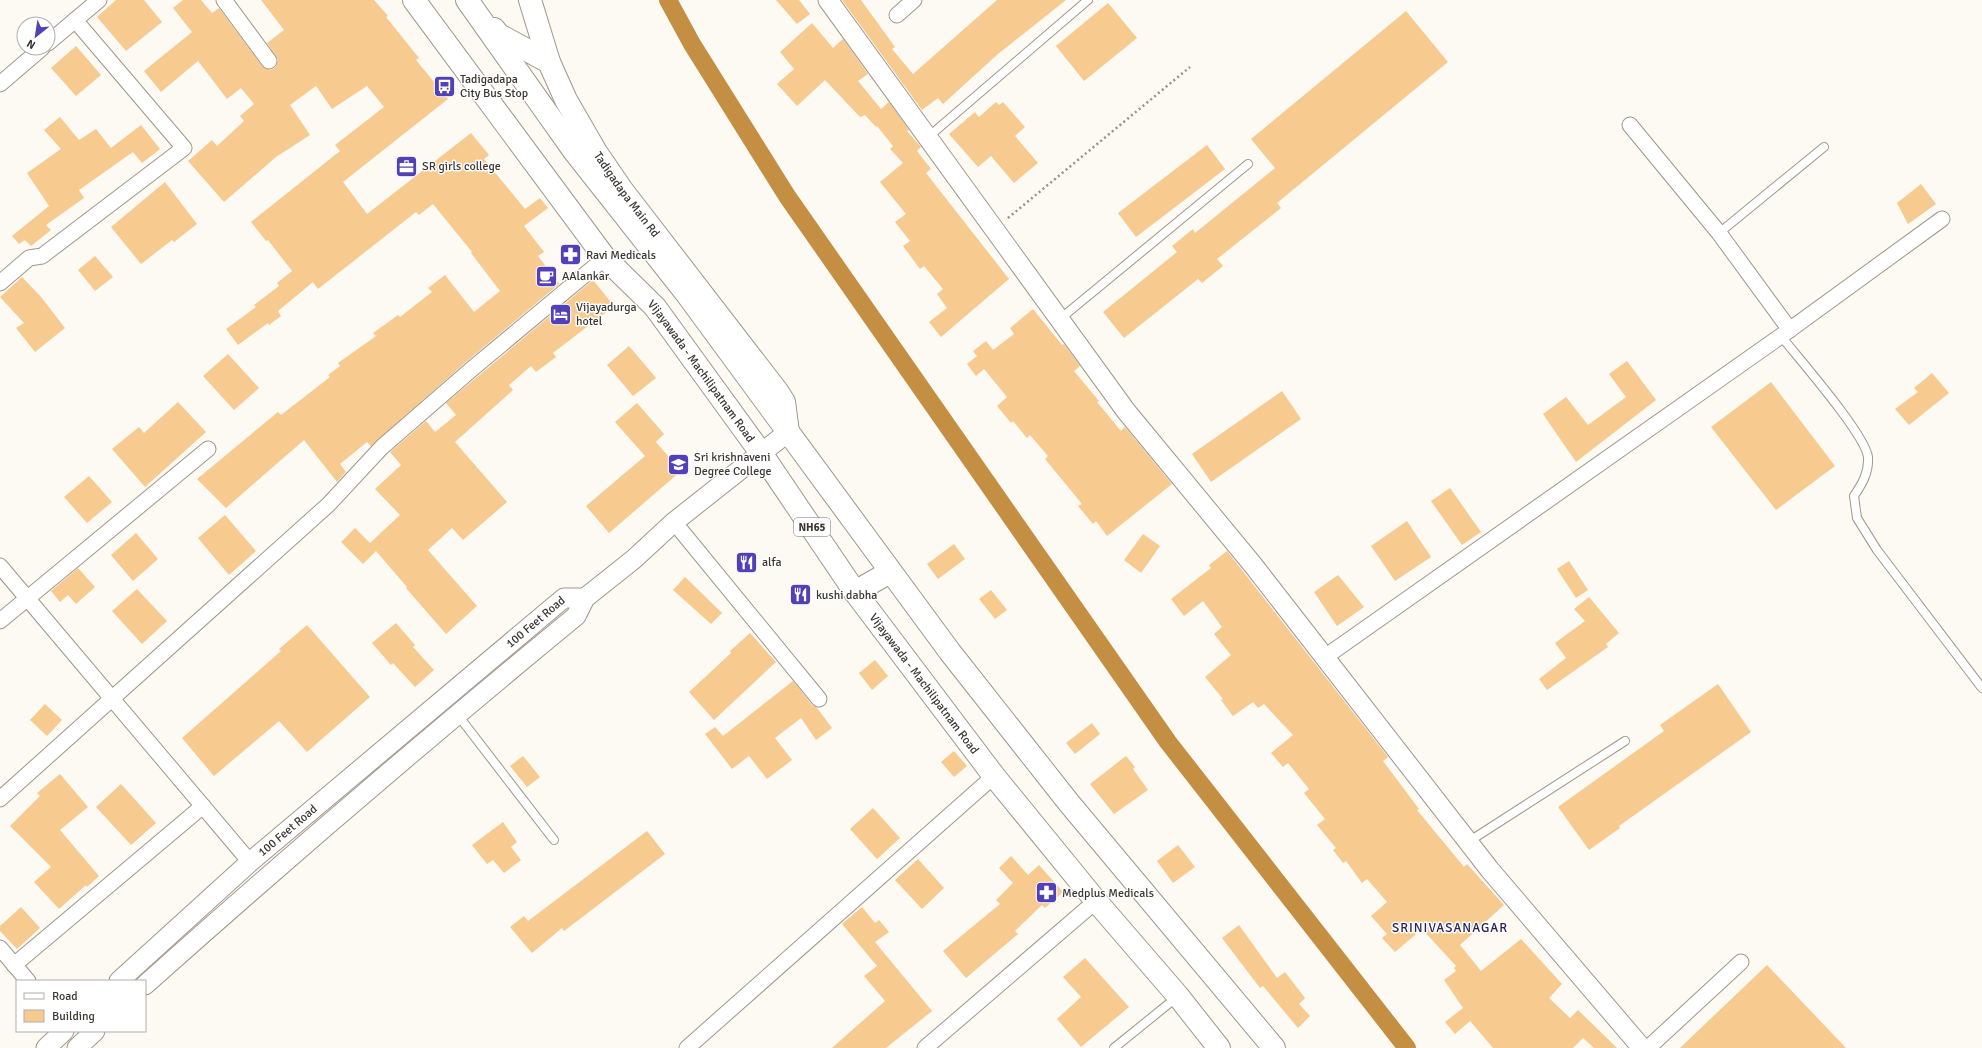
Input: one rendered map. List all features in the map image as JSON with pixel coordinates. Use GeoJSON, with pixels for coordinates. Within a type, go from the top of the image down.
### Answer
{"type":"FeatureCollection","features":[{"type":"Feature","properties":{"kind":"main road","name":"Vijayawada - Machilipatnam Road"},"geometry":{"type":"LineString","coordinates":[[414,0],[605,258],[655,307],[761,453],[855,592],[994,776],[1096,901],[1178,996],[1219,1048]]}},
{"type":"Feature","properties":{"kind":"main road","name":"Tadigadapa Main Rd"},"geometry":{"type":"LineString","coordinates":[[530,0],[548,62],[581,129],[622,190],[777,391],[784,402],[788,432]]}},
{"type":"Feature","properties":{"kind":"main road"},"geometry":{"type":"LineString","coordinates":[[470,4],[499,35],[548,62]]}},
{"type":"Feature","properties":{"kind":"main road","name":"NH65"},"geometry":{"type":"LineString","coordinates":[[470,4],[574,151],[686,293],[950,652],[1069,803],[1274,1048]]}},
{"type":"Feature","properties":{"kind":"main road"},"geometry":{"type":"LineString","coordinates":[[855,592],[890,572]]}},
{"type":"Feature","properties":{"kind":"street"},"geometry":{"type":"LineString","coordinates":[[56,36],[99,0]]}},
{"type":"Feature","properties":{"kind":"street"},"geometry":{"type":"LineString","coordinates":[[224,0],[269,61]]}},
{"type":"Feature","properties":{"kind":"street"},"geometry":{"type":"LineString","coordinates":[[828,0],[1126,411],[1253,565],[1490,870],[1642,1048]]}},
{"type":"Feature","properties":{"kind":"street"},"geometry":{"type":"LineString","coordinates":[[897,15],[914,0]]}},
{"type":"Feature","properties":{"kind":"street"},"geometry":{"type":"LineString","coordinates":[[0,283],[29,258],[42,256],[184,148],[75,20]]}},
{"type":"Feature","properties":{"kind":"street"},"geometry":{"type":"LineString","coordinates":[[0,84],[33,56]]}},
{"type":"Feature","properties":{"kind":"street"},"geometry":{"type":"LineString","coordinates":[[1630,125],[1719,233],[1786,333]]}},
{"type":"Feature","properties":{"kind":"street"},"geometry":{"type":"LineString","coordinates":[[1325,657],[1786,333],[1942,219]]}},
{"type":"Feature","properties":{"kind":"street"},"geometry":{"type":"LineString","coordinates":[[0,799],[328,505],[382,447],[473,368],[605,258]]}},
{"type":"Feature","properties":{"kind":"street"},"geometry":{"type":"LineString","coordinates":[[585,598],[634,559],[674,522],[788,432]]}},
{"type":"Feature","properties":{"kind":"street"},"geometry":{"type":"LineString","coordinates":[[0,621],[208,449]]}},
{"type":"Feature","properties":{"kind":"street"},"geometry":{"type":"LineString","coordinates":[[674,522],[819,699]]}},
{"type":"Feature","properties":{"kind":"street"},"geometry":{"type":"LineString","coordinates":[[0,566],[250,862]]}},
{"type":"Feature","properties":{"kind":"street","name":"100 Feet Road"},"geometry":{"type":"LineString","coordinates":[[120,980],[250,862],[564,598],[585,598],[576,616],[457,713],[273,871],[146,984]]}},
{"type":"Feature","properties":{"kind":"street"},"geometry":{"type":"LineString","coordinates":[[687,1048],[994,776]]}},
{"type":"Feature","properties":{"kind":"street"},"geometry":{"type":"LineString","coordinates":[[14,965],[203,806]]}},
{"type":"Feature","properties":{"kind":"street"},"geometry":{"type":"LineString","coordinates":[[925,1048],[1096,901]]}},
{"type":"Feature","properties":{"kind":"street"},"geometry":{"type":"LineString","coordinates":[[0,948],[27,980]]}},
{"type":"Feature","properties":{"kind":"street"},"geometry":{"type":"LineString","coordinates":[[1648,1048],[1741,962]]}},
{"type":"Feature","properties":{"kind":"street"},"geometry":{"type":"LineString","coordinates":[[46,1048],[63,1032]]}},
{"type":"Feature","properties":{"kind":"street"},"geometry":{"type":"LineString","coordinates":[[78,1048],[94,1032]]}},
{"type":"Feature","properties":{"kind":"lane"},"geometry":{"type":"LineString","coordinates":[[927,138],[1088,0]]}},
{"type":"Feature","properties":{"kind":"lane"},"geometry":{"type":"LineString","coordinates":[[1719,233],[1824,147]]}},
{"type":"Feature","properties":{"kind":"lane"},"geometry":{"type":"LineString","coordinates":[[1060,319],[1248,164]]}},
{"type":"Feature","properties":{"kind":"lane"},"geometry":{"type":"LineString","coordinates":[[1786,333],[1863,442],[1868,457],[1866,477],[1854,496],[1857,518],[1877,550],[1982,688]]}},
{"type":"Feature","properties":{"kind":"lane"},"geometry":{"type":"LineString","coordinates":[[457,713],[554,840]]}},
{"type":"Feature","properties":{"kind":"lane"},"geometry":{"type":"LineString","coordinates":[[1468,842],[1625,741]]}},
{"type":"Feature","properties":{"kind":"lane"},"geometry":{"type":"LineString","coordinates":[[1114,1048],[1178,996]]}},
{"type":"Feature","properties":{"kind":"path"},"geometry":{"type":"LineString","coordinates":[[994,229],[1190,67]]}},
{"type":"Feature","properties":{"kind":"building"},"geometry":{"type":"Polygon","coordinates":[[[116,0],[144,0],[162,22],[126,51],[97,17],[116,0]]]}},
{"type":"Feature","properties":{"kind":"building"},"geometry":{"type":"Polygon","coordinates":[[[183,0],[201,0],[212,13],[219,8],[262,66],[270,70],[275,68],[278,60],[267,43],[284,30],[261,0],[374,0],[388,16],[386,17],[419,58],[416,60],[448,99],[343,182],[367,214],[471,133],[489,155],[484,159],[525,209],[540,198],[548,208],[524,226],[544,252],[538,256],[559,284],[467,361],[371,446],[367,442],[340,464],[346,472],[337,482],[304,440],[226,508],[197,479],[278,412],[281,415],[330,377],[328,375],[340,366],[338,363],[376,336],[373,333],[398,315],[400,317],[432,292],[428,288],[445,275],[474,312],[500,291],[471,253],[472,252],[433,204],[419,215],[416,212],[318,289],[313,282],[278,311],[281,316],[269,325],[268,323],[238,345],[226,329],[256,307],[254,305],[279,286],[277,283],[292,271],[268,240],[266,241],[251,222],[340,151],[335,145],[384,107],[367,86],[332,109],[316,86],[290,105],[310,135],[276,157],[224,202],[188,161],[212,140],[217,146],[244,121],[240,116],[254,104],[241,88],[227,99],[198,61],[161,92],[144,71],[192,32],[173,8],[183,0]]]}},
{"type":"Feature","properties":{"kind":"building"},"geometry":{"type":"Polygon","coordinates":[[[776,0],[799,0],[810,14],[797,24],[776,0]]]}},
{"type":"Feature","properties":{"kind":"building"},"geometry":{"type":"Polygon","coordinates":[[[842,0],[861,0],[895,47],[892,49],[913,74],[997,0],[1066,0],[998,54],[943,104],[938,98],[922,110],[842,0]]]}},
{"type":"Feature","properties":{"kind":"building"},"geometry":{"type":"Polygon","coordinates":[[[1108,3],[1137,38],[1084,81],[1056,46],[1108,3]]]}},
{"type":"Feature","properties":{"kind":"building"},"geometry":{"type":"Polygon","coordinates":[[[1406,11],[1448,62],[1277,203],[1281,208],[1217,259],[1223,266],[1202,283],[1198,279],[1124,338],[1103,312],[1177,252],[1172,246],[1193,229],[1195,233],[1275,168],[1251,139],[1406,11]]]}},
{"type":"Feature","properties":{"kind":"building"},"geometry":{"type":"Polygon","coordinates":[[[812,23],[833,48],[843,39],[868,74],[858,81],[881,109],[889,102],[909,130],[907,131],[921,147],[917,151],[931,169],[926,173],[1009,279],[941,337],[929,322],[947,308],[937,294],[943,289],[924,266],[920,269],[903,246],[910,241],[895,222],[906,214],[880,182],[903,163],[890,149],[893,146],[877,126],[876,127],[865,115],[860,117],[825,80],[797,106],[777,84],[794,69],[780,52],[812,23]]]}},
{"type":"Feature","properties":{"kind":"building"},"geometry":{"type":"Polygon","coordinates":[[[76,46],[101,75],[76,96],[51,68],[76,46]]]}},
{"type":"Feature","properties":{"kind":"building"},"geometry":{"type":"Polygon","coordinates":[[[996,102],[999,105],[1003,102],[1025,127],[1015,136],[1038,163],[1014,183],[991,156],[978,167],[949,134],[975,112],[979,117],[996,102]]]}},
{"type":"Feature","properties":{"kind":"building"},"geometry":{"type":"Polygon","coordinates":[[[60,117],[79,140],[96,129],[111,148],[141,125],[160,149],[142,163],[133,152],[79,190],[84,198],[46,225],[51,230],[31,246],[25,240],[19,244],[12,236],[49,206],[27,173],[61,149],[44,130],[60,117]]]}},
{"type":"Feature","properties":{"kind":"building"},"geometry":{"type":"Polygon","coordinates":[[[1207,145],[1225,169],[1136,237],[1118,213],[1207,145]]]}},
{"type":"Feature","properties":{"kind":"building"},"geometry":{"type":"Polygon","coordinates":[[[165,182],[197,224],[174,242],[172,240],[141,264],[111,227],[165,182]]]}},
{"type":"Feature","properties":{"kind":"building"},"geometry":{"type":"Polygon","coordinates":[[[1921,184],[1936,204],[1908,224],[1897,203],[1921,184]]]}},
{"type":"Feature","properties":{"kind":"building"},"geometry":{"type":"Polygon","coordinates":[[[95,256],[113,277],[95,291],[78,270],[95,256]]]}},
{"type":"Feature","properties":{"kind":"building"},"geometry":{"type":"Polygon","coordinates":[[[22,277],[41,297],[65,328],[35,352],[16,328],[24,323],[0,297],[22,277]]]}},
{"type":"Feature","properties":{"kind":"building"},"geometry":{"type":"Polygon","coordinates":[[[593,280],[614,306],[553,353],[556,357],[536,372],[531,366],[509,385],[513,390],[455,442],[507,502],[463,540],[452,528],[428,550],[477,606],[446,634],[376,551],[363,564],[341,542],[355,528],[370,543],[400,515],[375,489],[401,465],[390,452],[426,421],[435,432],[456,415],[446,403],[593,280]]]}},
{"type":"Feature","properties":{"kind":"building"},"geometry":{"type":"Polygon","coordinates":[[[1033,309],[1062,345],[1064,344],[1080,366],[1074,371],[1099,401],[1097,402],[1121,431],[1125,427],[1172,484],[1107,536],[1096,521],[1093,524],[1078,506],[1082,504],[1045,459],[1048,456],[1030,435],[1027,438],[1013,421],[1011,423],[997,406],[1007,397],[984,369],[976,376],[967,364],[977,356],[973,351],[986,341],[993,350],[1014,334],[1010,328],[1033,309]]]}},
{"type":"Feature","properties":{"kind":"building"},"geometry":{"type":"Polygon","coordinates":[[[629,346],[656,378],[633,396],[607,365],[629,346]]]}},
{"type":"Feature","properties":{"kind":"building"},"geometry":{"type":"Polygon","coordinates":[[[228,354],[259,388],[234,410],[203,376],[228,354]]]}},
{"type":"Feature","properties":{"kind":"building"},"geometry":{"type":"Polygon","coordinates":[[[1627,361],[1656,400],[1576,462],[1543,414],[1566,397],[1588,425],[1626,397],[1609,374],[1627,361]]]}},
{"type":"Feature","properties":{"kind":"building"},"geometry":{"type":"Polygon","coordinates":[[[1932,373],[1949,393],[1909,425],[1895,409],[1918,392],[1914,388],[1932,373]]]}},
{"type":"Feature","properties":{"kind":"building"},"geometry":{"type":"Polygon","coordinates":[[[1771,382],[1835,466],[1776,510],[1711,427],[1771,382]]]}},
{"type":"Feature","properties":{"kind":"building"},"geometry":{"type":"Polygon","coordinates":[[[1282,391],[1301,419],[1211,482],[1192,454],[1282,391]]]}},
{"type":"Feature","properties":{"kind":"building"},"geometry":{"type":"Polygon","coordinates":[[[178,402],[206,432],[145,487],[112,449],[139,427],[144,433],[178,402]]]}},
{"type":"Feature","properties":{"kind":"building"},"geometry":{"type":"Polygon","coordinates":[[[637,403],[664,434],[656,442],[681,471],[609,533],[586,506],[645,456],[615,422],[637,403]]]}},
{"type":"Feature","properties":{"kind":"building"},"geometry":{"type":"Polygon","coordinates":[[[89,476],[112,502],[87,523],[64,497],[89,476]]]}},
{"type":"Feature","properties":{"kind":"building"},"geometry":{"type":"Polygon","coordinates":[[[1450,488],[1481,532],[1462,545],[1431,501],[1450,488]]]}},
{"type":"Feature","properties":{"kind":"building"},"geometry":{"type":"Polygon","coordinates":[[[225,515],[256,551],[229,575],[198,538],[225,515]]]}},
{"type":"Feature","properties":{"kind":"building"},"geometry":{"type":"Polygon","coordinates":[[[1407,521],[1431,557],[1395,581],[1371,546],[1407,521]]]}},
{"type":"Feature","properties":{"kind":"building"},"geometry":{"type":"Polygon","coordinates":[[[136,533],[158,559],[133,581],[111,555],[136,533]]]}},
{"type":"Feature","properties":{"kind":"building"},"geometry":{"type":"Polygon","coordinates":[[[1143,534],[1160,546],[1141,573],[1124,560],[1143,534]]]}},
{"type":"Feature","properties":{"kind":"building"},"geometry":{"type":"Polygon","coordinates":[[[954,544],[965,559],[938,579],[927,564],[954,544]]]}},
{"type":"Feature","properties":{"kind":"building"},"geometry":{"type":"Polygon","coordinates":[[[1227,551],[1388,757],[1383,761],[1419,809],[1417,810],[1464,867],[1467,864],[1504,905],[1460,945],[1481,971],[1521,939],[1562,984],[1549,998],[1570,1018],[1578,1010],[1617,1048],[1594,1048],[1583,1038],[1573,1048],[1493,1048],[1470,1021],[1455,1034],[1445,1022],[1463,1008],[1444,980],[1456,971],[1454,968],[1456,966],[1422,929],[1395,952],[1382,938],[1387,934],[1371,916],[1387,902],[1367,879],[1362,883],[1346,861],[1343,863],[1333,850],[1336,848],[1317,825],[1325,819],[1304,793],[1309,789],[1288,763],[1283,767],[1271,753],[1293,735],[1264,704],[1258,708],[1253,702],[1233,716],[1221,700],[1223,699],[1205,677],[1231,655],[1214,634],[1222,627],[1203,601],[1184,616],[1171,599],[1211,568],[1209,565],[1227,551]]]}},
{"type":"Feature","properties":{"kind":"building"},"geometry":{"type":"Polygon","coordinates":[[[1569,561],[1588,590],[1576,598],[1557,569],[1569,561]]]}},
{"type":"Feature","properties":{"kind":"building"},"geometry":{"type":"Polygon","coordinates":[[[78,568],[95,587],[76,604],[68,595],[60,602],[51,591],[78,568]]]}},
{"type":"Feature","properties":{"kind":"building"},"geometry":{"type":"Polygon","coordinates":[[[1338,575],[1364,607],[1337,626],[1314,592],[1338,575]]]}},
{"type":"Feature","properties":{"kind":"building"},"geometry":{"type":"Polygon","coordinates":[[[685,577],[722,613],[711,624],[673,590],[685,577]]]}},
{"type":"Feature","properties":{"kind":"building"},"geometry":{"type":"Polygon","coordinates":[[[137,589],[167,621],[142,644],[112,611],[137,589]]]}},
{"type":"Feature","properties":{"kind":"building"},"geometry":{"type":"Polygon","coordinates":[[[991,590],[1007,610],[995,619],[979,599],[991,590]]]}},
{"type":"Feature","properties":{"kind":"building"},"geometry":{"type":"Polygon","coordinates":[[[1589,597],[1619,633],[1606,644],[1608,647],[1547,690],[1539,679],[1566,658],[1555,643],[1585,621],[1574,609],[1589,597]]]}},
{"type":"Feature","properties":{"kind":"building"},"geometry":{"type":"Polygon","coordinates":[[[396,623],[415,645],[413,647],[434,670],[415,687],[393,663],[391,665],[372,643],[396,623]]]}},
{"type":"Feature","properties":{"kind":"building"},"geometry":{"type":"Polygon","coordinates":[[[307,625],[370,697],[307,752],[279,721],[214,776],[182,738],[281,651],[279,649],[307,625]]]}},
{"type":"Feature","properties":{"kind":"building"},"geometry":{"type":"Polygon","coordinates":[[[750,633],[776,662],[714,720],[689,692],[750,633]]]}},
{"type":"Feature","properties":{"kind":"building"},"geometry":{"type":"Polygon","coordinates":[[[875,660],[888,676],[872,690],[859,673],[875,660]]]}},
{"type":"Feature","properties":{"kind":"building"},"geometry":{"type":"Polygon","coordinates":[[[793,681],[812,705],[817,708],[832,728],[816,740],[801,718],[775,738],[792,760],[767,779],[749,756],[732,769],[705,734],[715,727],[723,736],[793,681]]]}},
{"type":"Feature","properties":{"kind":"building"},"geometry":{"type":"Polygon","coordinates":[[[1718,684],[1751,732],[1619,826],[1620,828],[1589,850],[1558,807],[1664,731],[1660,725],[1718,684]]]}},
{"type":"Feature","properties":{"kind":"building"},"geometry":{"type":"Polygon","coordinates":[[[45,704],[62,720],[47,736],[30,720],[45,704]]]}},
{"type":"Feature","properties":{"kind":"building"},"geometry":{"type":"Polygon","coordinates":[[[1092,723],[1100,734],[1075,754],[1066,743],[1092,723]]]}},
{"type":"Feature","properties":{"kind":"building"},"geometry":{"type":"Polygon","coordinates":[[[954,751],[967,766],[954,777],[941,762],[954,751]]]}},
{"type":"Feature","properties":{"kind":"building"},"geometry":{"type":"Polygon","coordinates":[[[523,756],[540,777],[527,787],[510,766],[523,756]]]}},
{"type":"Feature","properties":{"kind":"building"},"geometry":{"type":"Polygon","coordinates":[[[1126,756],[1135,767],[1133,769],[1148,790],[1114,814],[1090,784],[1126,756]]]}},
{"type":"Feature","properties":{"kind":"building"},"geometry":{"type":"Polygon","coordinates":[[[60,774],[88,807],[60,830],[99,876],[87,887],[86,885],[59,909],[34,882],[51,867],[10,826],[40,796],[37,793],[60,774]]]}},
{"type":"Feature","properties":{"kind":"building"},"geometry":{"type":"Polygon","coordinates":[[[121,784],[156,823],[131,845],[96,807],[121,784]]]}},
{"type":"Feature","properties":{"kind":"building"},"geometry":{"type":"Polygon","coordinates":[[[873,808],[900,838],[877,859],[850,829],[873,808]]]}},
{"type":"Feature","properties":{"kind":"building"},"geometry":{"type":"Polygon","coordinates":[[[503,822],[517,842],[511,847],[521,860],[504,873],[493,860],[487,864],[472,845],[503,822]]]}},
{"type":"Feature","properties":{"kind":"building"},"geometry":{"type":"Polygon","coordinates":[[[647,831],[665,854],[564,931],[562,928],[532,953],[510,927],[524,916],[528,921],[647,831]]]}},
{"type":"Feature","properties":{"kind":"building"},"geometry":{"type":"Polygon","coordinates":[[[1178,845],[1195,867],[1173,883],[1157,861],[1178,845]]]}},
{"type":"Feature","properties":{"kind":"building"},"geometry":{"type":"Polygon","coordinates":[[[1011,856],[1028,875],[1039,865],[1063,892],[1045,908],[1042,905],[1015,931],[1018,934],[966,978],[943,951],[1000,904],[996,900],[1013,883],[999,868],[1011,856]]]}},
{"type":"Feature","properties":{"kind":"building"},"geometry":{"type":"Polygon","coordinates":[[[918,859],[944,888],[922,909],[895,880],[918,859]]]}},
{"type":"Feature","properties":{"kind":"building"},"geometry":{"type":"Polygon","coordinates":[[[21,907],[40,928],[17,949],[0,931],[0,926],[21,907]]]}},
{"type":"Feature","properties":{"kind":"building"},"geometry":{"type":"Polygon","coordinates":[[[862,907],[875,923],[879,920],[889,932],[875,942],[932,1011],[886,1048],[832,1048],[885,1001],[864,976],[877,966],[842,924],[862,907]]]}},
{"type":"Feature","properties":{"kind":"building"},"geometry":{"type":"Polygon","coordinates":[[[1239,925],[1277,978],[1285,972],[1305,998],[1299,1004],[1310,1016],[1298,1028],[1263,986],[1260,988],[1222,938],[1239,925]]]}},
{"type":"Feature","properties":{"kind":"building"},"geometry":{"type":"Polygon","coordinates":[[[1085,958],[1129,1007],[1081,1047],[1057,1019],[1081,997],[1063,977],[1085,958]]]}},
{"type":"Feature","properties":{"kind":"building"},"geometry":{"type":"Polygon","coordinates":[[[1767,965],[1846,1048],[1680,1048],[1767,965]]]}},
{"type":"Feature","properties":{"kind":"waterway"},"geometry":{"type":"LineString","coordinates":[[668,0],[692,44],[787,196],[1168,742],[1407,1048]]}},
{"type":"Feature","properties":{"kind":"place","name":"Tadigadapa City Bus Stop"},"geometry":{"type":"Point","coordinates":[444,86]}},
{"type":"Feature","properties":{"kind":"place","name":"SR girls college"},"geometry":{"type":"Point","coordinates":[406,166]}},
{"type":"Feature","properties":{"kind":"place","name":"Ravi Medicals"},"geometry":{"type":"Point","coordinates":[571,255]}},
{"type":"Feature","properties":{"kind":"place","name":"AAlankar"},"geometry":{"type":"Point","coordinates":[547,276]}},
{"type":"Feature","properties":{"kind":"place","name":"Vijayadurga hotel"},"geometry":{"type":"Point","coordinates":[561,314]}},
{"type":"Feature","properties":{"kind":"place","name":"Sri krishnaveni Degree College"},"geometry":{"type":"Point","coordinates":[678,464]}},
{"type":"Feature","properties":{"kind":"place","name":"alfa"},"geometry":{"type":"Point","coordinates":[746,562]}},
{"type":"Feature","properties":{"kind":"place","name":"kushi dabha"},"geometry":{"type":"Point","coordinates":[801,595]}},
{"type":"Feature","properties":{"kind":"place","name":"Medplus Medicals"},"geometry":{"type":"Point","coordinates":[1046,893]}},
{"type":"Feature","properties":{"kind":"district","name":"SRINIVASANAGAR"},"geometry":{"type":"Point","coordinates":[1450,927]}}]}
